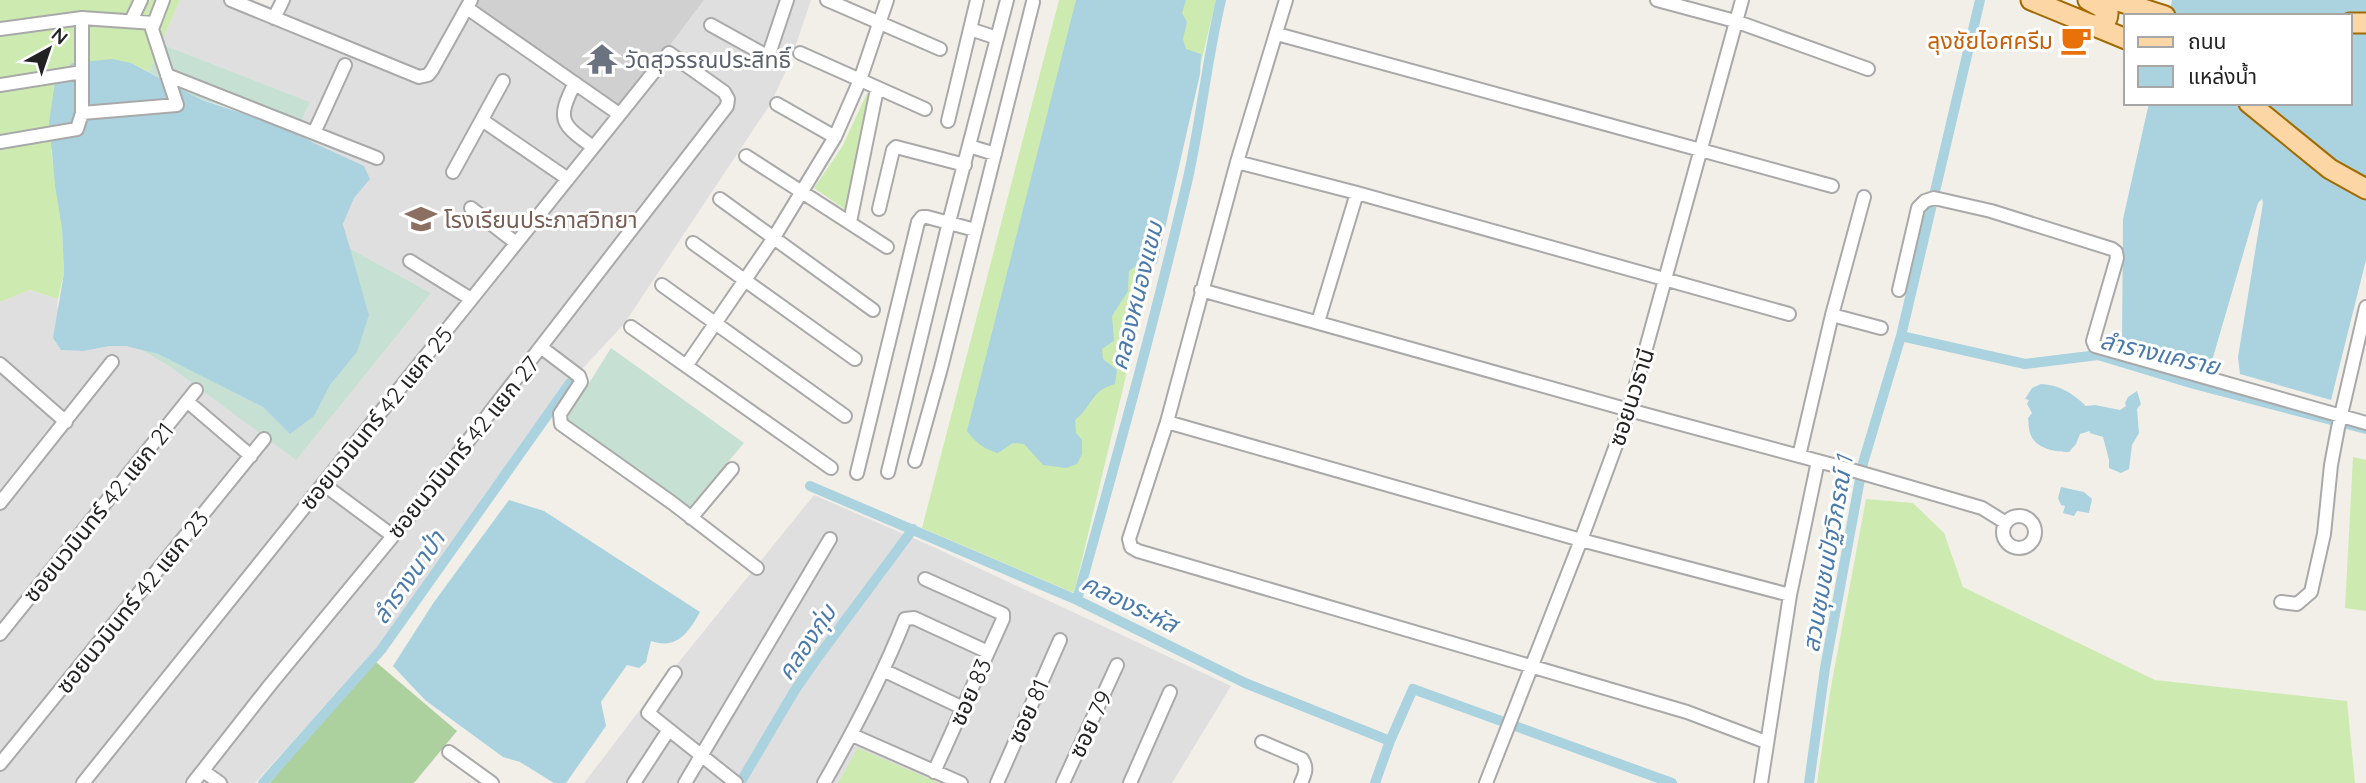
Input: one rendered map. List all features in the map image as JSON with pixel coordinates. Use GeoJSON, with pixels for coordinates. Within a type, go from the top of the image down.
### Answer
{"type":"FeatureCollection","features":[{"type":"Feature","properties":{"kind":"main road"},"geometry":{"type":"LineString","coordinates":[[2031,0],[2124,38]]}},
{"type":"Feature","properties":{"kind":"main road"},"geometry":{"type":"LineString","coordinates":[[2088,0],[2109,11],[2106,21],[2100,25],[2090,25]]}},
{"type":"Feature","properties":{"kind":"main road"},"geometry":{"type":"LineString","coordinates":[[2115,0],[2159,14]]}},
{"type":"Feature","properties":{"kind":"main road"},"geometry":{"type":"LineString","coordinates":[[2251,105],[2330,169],[2366,189]]}},
{"type":"Feature","properties":{"kind":"street"},"geometry":{"type":"LineString","coordinates":[[131,21],[141,0]]}},
{"type":"Feature","properties":{"kind":"street"},"geometry":{"type":"LineString","coordinates":[[82,113],[177,106],[152,29],[163,0]]}},
{"type":"Feature","properties":{"kind":"street"},"geometry":{"type":"LineString","coordinates":[[231,0],[419,77],[424,77],[432,70],[469,4],[619,114]]}},
{"type":"Feature","properties":{"kind":"street"},"geometry":{"type":"LineString","coordinates":[[274,18],[283,0]]}},
{"type":"Feature","properties":{"kind":"street"},"geometry":{"type":"LineString","coordinates":[[711,24],[765,55],[769,54],[787,0]]}},
{"type":"Feature","properties":{"kind":"street"},"geometry":{"type":"LineString","coordinates":[[827,0],[940,49]]}},
{"type":"Feature","properties":{"kind":"street"},"geometry":{"type":"LineString","coordinates":[[687,366],[773,239],[835,137],[860,80],[887,0]]}},
{"type":"Feature","properties":{"kind":"street"},"geometry":{"type":"LineString","coordinates":[[948,121],[977,0]]}},
{"type":"Feature","properties":{"kind":"street"},"geometry":{"type":"LineString","coordinates":[[888,472],[1007,0]]}},
{"type":"Feature","properties":{"kind":"street"},"geometry":{"type":"LineString","coordinates":[[1286,0],[1237,162],[1167,422],[1129,539],[1131,547],[1687,712],[1766,742]]}},
{"type":"Feature","properties":{"kind":"street"},"geometry":{"type":"LineString","coordinates":[[1657,0],[1735,21],[1868,69]]}},
{"type":"Feature","properties":{"kind":"street","name":"ซอยนวธานี"},"geometry":{"type":"LineString","coordinates":[[1486,783],[1629,410],[1742,0]]}},
{"type":"Feature","properties":{"kind":"street"},"geometry":{"type":"LineString","coordinates":[[915,461],[1033,2]]}},
{"type":"Feature","properties":{"kind":"street"},"geometry":{"type":"LineString","coordinates":[[0,142],[77,129],[82,113],[82,18]]}},
{"type":"Feature","properties":{"kind":"street"},"geometry":{"type":"LineString","coordinates":[[0,29],[82,18],[154,23]]}},
{"type":"Feature","properties":{"kind":"street"},"geometry":{"type":"LineString","coordinates":[[1002,22],[1025,29]]}},
{"type":"Feature","properties":{"kind":"street"},"geometry":{"type":"LineString","coordinates":[[970,29],[997,38]]}},
{"type":"Feature","properties":{"kind":"street"},"geometry":{"type":"LineString","coordinates":[[1276,34],[1832,186]]}},
{"type":"Feature","properties":{"kind":"street","name":"ซอยนวมินทร์ 42 แยก 25"},"geometry":{"type":"LineString","coordinates":[[83,783],[668,53],[724,92],[728,99],[727,106]]}},
{"type":"Feature","properties":{"kind":"street"},"geometry":{"type":"LineString","coordinates":[[800,53],[925,109]]}},
{"type":"Feature","properties":{"kind":"street"},"geometry":{"type":"LineString","coordinates":[[314,133],[345,65]]}},
{"type":"Feature","properties":{"kind":"street"},"geometry":{"type":"LineString","coordinates":[[0,85],[82,72]]}},
{"type":"Feature","properties":{"kind":"street"},"geometry":{"type":"LineString","coordinates":[[167,75],[377,158]]}},
{"type":"Feature","properties":{"kind":"street"},"geometry":{"type":"LineString","coordinates":[[453,172],[503,81]]}},
{"type":"Feature","properties":{"kind":"street"},"geometry":{"type":"LineString","coordinates":[[575,83],[564,104],[564,118],[573,132],[593,147]]}},
{"type":"Feature","properties":{"kind":"street"},"geometry":{"type":"LineString","coordinates":[[850,222],[877,89]]}},
{"type":"Feature","properties":{"kind":"street"},"geometry":{"type":"LineString","coordinates":[[777,104],[835,137]]}},
{"type":"Feature","properties":{"kind":"street","name":"ซอยนวมินทร์ 42 แยก 27"},"geometry":{"type":"LineString","coordinates":[[192,783],[393,536],[727,106]]}},
{"type":"Feature","properties":{"kind":"street"},"geometry":{"type":"LineString","coordinates":[[482,120],[568,179]]}},
{"type":"Feature","properties":{"kind":"street"},"geometry":{"type":"LineString","coordinates":[[969,146],[995,154]]}},
{"type":"Feature","properties":{"kind":"street"},"geometry":{"type":"LineString","coordinates":[[879,209],[896,147],[965,164]]}},
{"type":"Feature","properties":{"kind":"street"},"geometry":{"type":"LineString","coordinates":[[746,156],[887,247]]}},
{"type":"Feature","properties":{"kind":"street"},"geometry":{"type":"LineString","coordinates":[[1237,162],[1788,314]]}},
{"type":"Feature","properties":{"kind":"street"},"geometry":{"type":"LineString","coordinates":[[1318,323],[1357,193]]}},
{"type":"Feature","properties":{"kind":"street"},"geometry":{"type":"LineString","coordinates":[[1799,456],[1832,315],[1864,197]]}},
{"type":"Feature","properties":{"kind":"street"},"geometry":{"type":"LineString","coordinates":[[1899,290],[1918,208],[1925,201],[1932,198],[1992,211],[2112,248],[2116,252],[2117,258],[2093,341],[2095,345],[2339,421],[2366,423]]}},
{"type":"Feature","properties":{"kind":"street"},"geometry":{"type":"LineString","coordinates":[[720,199],[873,310]]}},
{"type":"Feature","properties":{"kind":"street"},"geometry":{"type":"LineString","coordinates":[[471,208],[516,243]]}},
{"type":"Feature","properties":{"kind":"street"},"geometry":{"type":"LineString","coordinates":[[858,472],[918,222],[922,217],[927,217],[975,230]]}},
{"type":"Feature","properties":{"kind":"street"},"geometry":{"type":"LineString","coordinates":[[693,243],[855,359]]}},
{"type":"Feature","properties":{"kind":"street"},"geometry":{"type":"LineString","coordinates":[[410,261],[471,299]]}},
{"type":"Feature","properties":{"kind":"street"},"geometry":{"type":"LineString","coordinates":[[662,285],[845,416]]}},
{"type":"Feature","properties":{"kind":"street"},"geometry":{"type":"LineString","coordinates":[[1201,290],[1860,472],[1982,508],[2006,523]]}},
{"type":"Feature","properties":{"kind":"street"},"geometry":{"type":"LineString","coordinates":[[2281,602],[2297,604],[2311,593],[2323,534],[2339,421],[2366,307]]}},
{"type":"Feature","properties":{"kind":"street"},"geometry":{"type":"LineString","coordinates":[[1832,315],[1881,328]]}},
{"type":"Feature","properties":{"kind":"street"},"geometry":{"type":"LineString","coordinates":[[631,327],[831,468]]}},
{"type":"Feature","properties":{"kind":"street"},"geometry":{"type":"LineString","coordinates":[[541,348],[579,376],[581,382],[560,414],[561,424],[757,569]]}},
{"type":"Feature","properties":{"kind":"street"},"geometry":{"type":"LineString","coordinates":[[0,503],[112,362]]}},
{"type":"Feature","properties":{"kind":"street"},"geometry":{"type":"LineString","coordinates":[[0,364],[66,422]]}},
{"type":"Feature","properties":{"kind":"street","name":"ซอยนวมินทร์ 42 แยก 21"},"geometry":{"type":"LineString","coordinates":[[0,634],[196,390]]}},
{"type":"Feature","properties":{"kind":"street"},"geometry":{"type":"LineString","coordinates":[[188,402],[251,456]]}},
{"type":"Feature","properties":{"kind":"street"},"geometry":{"type":"LineString","coordinates":[[1167,422],[1581,540],[1790,595]]}},
{"type":"Feature","properties":{"kind":"street","name":"ซอยนวมินทร์ 42 แยก 23"},"geometry":{"type":"LineString","coordinates":[[0,764],[264,439]]}},
{"type":"Feature","properties":{"kind":"street"},"geometry":{"type":"LineString","coordinates":[[1761,783],[1790,595],[1818,461]]}},
{"type":"Feature","properties":{"kind":"street"},"geometry":{"type":"LineString","coordinates":[[691,518],[732,469]]}},
{"type":"Feature","properties":{"kind":"street"},"geometry":{"type":"LineString","coordinates":[[323,484],[393,536]]}},
{"type":"Feature","properties":{"kind":"street"},"geometry":{"type":"LineString","coordinates":[[685,783],[830,539]]}},
{"type":"Feature","properties":{"kind":"street","name":"ซอย 83"},"geometry":{"type":"LineString","coordinates":[[925,579],[1000,612],[1003,619],[934,772]]}},
{"type":"Feature","properties":{"kind":"street"},"geometry":{"type":"LineString","coordinates":[[824,783],[885,671],[905,619],[914,618],[988,652]]}},
{"type":"Feature","properties":{"kind":"street","name":"ซอย 81"},"geometry":{"type":"LineString","coordinates":[[997,783],[1060,640]]}},
{"type":"Feature","properties":{"kind":"street","name":"ซอย 79"},"geometry":{"type":"LineString","coordinates":[[1063,783],[1117,665]]}},
{"type":"Feature","properties":{"kind":"street"},"geometry":{"type":"LineString","coordinates":[[885,671],[963,708]]}},
{"type":"Feature","properties":{"kind":"street"},"geometry":{"type":"LineString","coordinates":[[675,673],[648,713],[733,781]]}},
{"type":"Feature","properties":{"kind":"street"},"geometry":{"type":"LineString","coordinates":[[1130,783],[1170,692]]}},
{"type":"Feature","properties":{"kind":"street"},"geometry":{"type":"LineString","coordinates":[[634,783],[668,731]]}},
{"type":"Feature","properties":{"kind":"street"},"geometry":{"type":"LineString","coordinates":[[852,735],[961,783]]}},
{"type":"Feature","properties":{"kind":"street"},"geometry":{"type":"LineString","coordinates":[[1262,742],[1302,759],[1306,764],[1306,771],[1301,783]]}},
{"type":"Feature","properties":{"kind":"street"},"geometry":{"type":"LineString","coordinates":[[449,752],[492,783]]}},
{"type":"Feature","properties":{"kind":"street"},"geometry":{"type":"LineString","coordinates":[[203,771],[219,783]]}},
{"type":"Feature","properties":{"kind":"shaded area"},"geometry":{"type":"Polygon","coordinates":[[[180,0],[252,0],[274,8],[279,0],[475,0],[621,109],[704,0],[811,0],[790,62],[771,103],[624,324],[585,366],[569,378],[370,657],[255,783],[0,783],[0,302],[30,290],[58,299],[57,307],[84,351],[126,346],[140,349],[172,368],[431,293],[349,248],[343,223],[354,198],[316,144],[296,133],[310,102],[161,44],[180,0]]]}},
{"type":"Feature","properties":{"kind":"shaded area","name":"วัดสุวรรณประสิทธิ์"},"geometry":{"type":"Polygon","coordinates":[[[475,0],[704,0],[621,110],[471,8],[475,0]]]}},
{"type":"Feature","properties":{"kind":"shaded area"},"geometry":{"type":"Polygon","coordinates":[[[814,495],[929,545],[1231,686],[1172,783],[584,783],[814,495]]]}},
{"type":"Feature","properties":{"kind":"green space"},"geometry":{"type":"Polygon","coordinates":[[[0,0],[180,0],[149,72],[131,63],[51,150],[62,229],[64,273],[58,299],[30,290],[0,302],[0,0]]]}},
{"type":"Feature","properties":{"kind":"green space"},"geometry":{"type":"Polygon","coordinates":[[[1059,0],[1216,0],[1074,593],[922,528],[1059,0]]]}},
{"type":"Feature","properties":{"kind":"green space"},"geometry":{"type":"Polygon","coordinates":[[[161,44],[310,102],[296,133],[241,111],[202,100],[149,72],[161,44]]]}},
{"type":"Feature","properties":{"kind":"green space"},"geometry":{"type":"Polygon","coordinates":[[[868,91],[850,213],[814,188],[842,147],[868,91]]]}},
{"type":"Feature","properties":{"kind":"green space"},"geometry":{"type":"Polygon","coordinates":[[[349,248],[431,293],[296,460],[172,368],[140,349],[158,354],[263,407],[290,434],[314,416],[330,385],[357,352],[369,315],[349,248]]]}},
{"type":"Feature","properties":{"kind":"green space"},"geometry":{"type":"Polygon","coordinates":[[[611,348],[744,443],[688,509],[566,420],[611,348]]]}},
{"type":"Feature","properties":{"kind":"green space"},"geometry":{"type":"Polygon","coordinates":[[[2353,457],[2366,460],[2366,611],[2345,608],[2353,457]]]}},
{"type":"Feature","properties":{"kind":"green space"},"geometry":{"type":"Polygon","coordinates":[[[1866,499],[1913,503],[1944,533],[1963,587],[2155,680],[2347,701],[2355,783],[1817,783],[1830,692],[1866,499]]]}},
{"type":"Feature","properties":{"kind":"green space"},"geometry":{"type":"Polygon","coordinates":[[[370,657],[457,731],[414,783],[270,783],[370,657]]]}},
{"type":"Feature","properties":{"kind":"green space"},"geometry":{"type":"Polygon","coordinates":[[[858,748],[939,783],[838,783],[858,748]]]}},
{"type":"Feature","properties":{"kind":"water"},"geometry":{"type":"Polygon","coordinates":[[[1076,0],[1186,0],[1182,13],[1187,22],[1183,39],[1186,49],[1201,54],[1200,74],[1157,264],[1141,262],[1129,271],[1128,291],[1112,316],[1114,341],[1102,349],[1103,359],[1117,370],[1115,384],[1096,395],[1075,420],[1076,433],[1082,440],[1082,454],[1077,464],[1066,468],[1043,465],[1024,444],[1013,443],[998,453],[981,445],[967,431],[1076,0]]]}},
{"type":"Feature","properties":{"kind":"water"},"geometry":{"type":"Polygon","coordinates":[[[2172,0],[2366,0],[2366,260],[2331,400],[2240,374],[2238,357],[2262,199],[2258,203],[2209,371],[2122,344],[2123,219],[2149,105],[2352,105],[2352,14],[2169,14],[2172,0]]]}},
{"type":"Feature","properties":{"kind":"water"},"geometry":{"type":"Polygon","coordinates":[[[112,59],[131,63],[202,100],[287,128],[364,166],[370,179],[354,198],[343,224],[369,315],[357,352],[330,385],[314,416],[290,434],[263,407],[158,354],[126,346],[84,351],[61,350],[53,338],[64,273],[62,229],[49,122],[55,82],[72,63],[112,59]]]}},
{"type":"Feature","properties":{"kind":"water"},"geometry":{"type":"Polygon","coordinates":[[[2041,384],[2065,391],[2086,406],[2120,410],[2126,406],[2128,397],[2137,391],[2141,404],[2137,409],[2139,433],[2132,445],[2129,469],[2121,473],[2109,468],[2103,437],[2090,431],[2080,434],[2069,452],[2050,450],[2038,444],[2031,435],[2028,418],[2032,413],[2027,404],[2029,400],[2025,399],[2032,388],[2041,384]]]}},
{"type":"Feature","properties":{"kind":"water"},"geometry":{"type":"Polygon","coordinates":[[[2061,487],[2084,492],[2092,499],[2089,513],[2077,511],[2074,516],[2063,513],[2065,506],[2061,505],[2058,498],[2061,487]]]}},
{"type":"Feature","properties":{"kind":"water"},"geometry":{"type":"Polygon","coordinates":[[[509,500],[544,511],[700,612],[687,632],[675,641],[651,641],[646,662],[639,668],[627,665],[601,702],[606,726],[566,783],[554,783],[520,762],[503,757],[425,700],[393,666],[434,602],[509,500]]]}},
{"type":"Feature","properties":{"kind":"waterway","name":"คลองหนองแขม"},"geometry":{"type":"LineString","coordinates":[[1077,600],[1135,390],[1175,231],[1193,156],[1221,0]]}},
{"type":"Feature","properties":{"kind":"waterway","name":"สวนชุมชนปัฐวิกรณ์ 1"},"geometry":{"type":"LineString","coordinates":[[1809,783],[1825,668],[1863,463],[1901,336],[1980,0]]}},
{"type":"Feature","properties":{"kind":"waterway","name":"ลำรางแคราย"},"geometry":{"type":"LineString","coordinates":[[1901,336],[2025,364],[2098,355],[2194,384],[2366,429]]}},
{"type":"Feature","properties":{"kind":"waterway","name":"ลำรางนาป่า"},"geometry":{"type":"LineString","coordinates":[[263,783],[381,650],[570,383]]}},
{"type":"Feature","properties":{"kind":"waterway","name":"คลองระหัส"},"geometry":{"type":"LineString","coordinates":[[810,486],[1077,600],[1245,683],[1390,741],[1375,783]]}},
{"type":"Feature","properties":{"kind":"waterway","name":"คลองกุ่ม"},"geometry":{"type":"LineString","coordinates":[[740,783],[795,690],[913,529]]}},
{"type":"Feature","properties":{"kind":"waterway"},"geometry":{"type":"LineString","coordinates":[[1390,741],[1413,689],[1672,783]]}},
{"type":"Feature","properties":{"kind":"place","name":"ลุงชัยไอศครีม"},"geometry":{"type":"Point","coordinates":[2076,40]}},
{"type":"Feature","properties":{"kind":"place","name":"วัดสุวรรณประสิทธิ์"},"geometry":{"type":"Point","coordinates":[602,59]}},
{"type":"Feature","properties":{"kind":"place","name":"โรงเรียนประภาสวิทยา"},"geometry":{"type":"Point","coordinates":[421,219]}}]}
